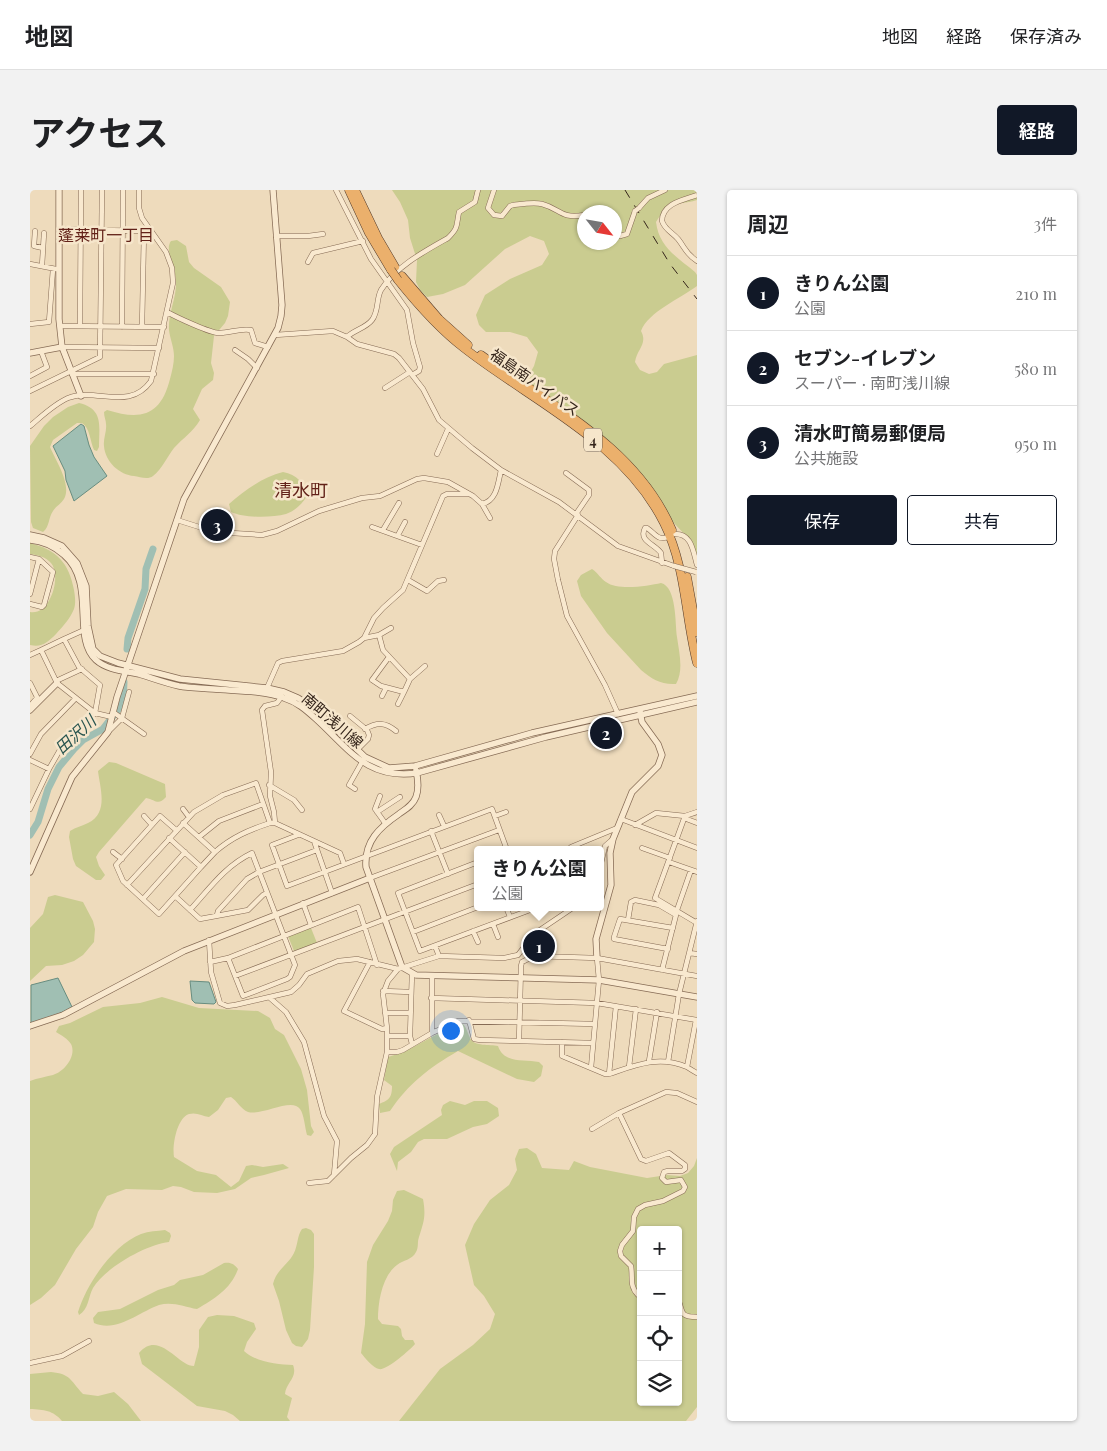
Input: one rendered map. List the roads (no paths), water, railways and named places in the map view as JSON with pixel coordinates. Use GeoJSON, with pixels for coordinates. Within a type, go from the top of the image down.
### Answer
{"type":"FeatureCollection","features":[{"type":"Feature","properties":{"kind":"highway","name":"福島南バイパス"},"geometry":{"type":"LineString","coordinates":[[349,190],[369,233],[425,313],[452,338],[486,365],[578,429],[610,454],[647,495],[672,535],[688,580],[697,632]]}},
{"type":"Feature","properties":{"kind":"highway","name":"福島南バイパス"},"geometry":{"type":"LineString","coordinates":[[355,190],[393,269]]}},
{"type":"Feature","properties":{"kind":"highway","name":"福島南バイパス"},"geometry":{"type":"LineString","coordinates":[[672,535],[683,580],[697,663]]}},
{"type":"Feature","properties":{"kind":"street"},"geometry":{"type":"LineString","coordinates":[[30,324],[49,322],[56,269],[59,190]]}},
{"type":"Feature","properties":{"kind":"street"},"geometry":{"type":"LineString","coordinates":[[80,326],[81,190]]}},
{"type":"Feature","properties":{"kind":"street"},"geometry":{"type":"LineString","coordinates":[[30,391],[72,373],[100,357],[102,190]]}},
{"type":"Feature","properties":{"kind":"street"},"geometry":{"type":"LineString","coordinates":[[122,326],[123,190]]}},
{"type":"Feature","properties":{"kind":"street"},"geometry":{"type":"LineString","coordinates":[[30,426],[63,401],[81,396],[132,396],[138,394],[146,388],[154,374],[173,283],[172,268],[163,246],[142,218],[139,208],[139,190]]}},
{"type":"Feature","properties":{"kind":"street"},"geometry":{"type":"LineString","coordinates":[[109,730],[127,668],[184,499],[275,335],[281,316],[282,305],[272,190]]}},
{"type":"Feature","properties":{"kind":"street"},"geometry":{"type":"LineString","coordinates":[[335,190],[371,259],[407,310],[413,344],[420,367],[419,371],[411,373],[385,388]]}},
{"type":"Feature","properties":{"kind":"street"},"geometry":{"type":"LineString","coordinates":[[346,337],[373,319],[377,309],[379,293],[388,281],[412,260],[448,238],[457,227],[458,216],[461,210],[475,202],[478,190]]}},
{"type":"Feature","properties":{"kind":"street"},"geometry":{"type":"LineString","coordinates":[[494,190],[492,198],[488,203],[488,208],[494,215],[502,216],[510,206],[537,203],[543,204],[564,215],[577,217]]}},
{"type":"Feature","properties":{"kind":"street"},"geometry":{"type":"LineString","coordinates":[[622,235],[627,234],[637,210],[648,198],[665,190]]}},
{"type":"Feature","properties":{"kind":"street"},"geometry":{"type":"LineString","coordinates":[[697,194],[672,203],[664,214],[662,221],[689,256],[697,261]]}},
{"type":"Feature","properties":{"kind":"street"},"geometry":{"type":"LineString","coordinates":[[59,229],[150,231]]}},
{"type":"Feature","properties":{"kind":"street"},"geometry":{"type":"LineString","coordinates":[[35,231],[34,246],[43,248]]}},
{"type":"Feature","properties":{"kind":"street"},"geometry":{"type":"LineString","coordinates":[[142,327],[144,231]]}},
{"type":"Feature","properties":{"kind":"street"},"geometry":{"type":"LineString","coordinates":[[42,266],[44,233]]}},
{"type":"Feature","properties":{"kind":"street"},"geometry":{"type":"LineString","coordinates":[[276,236],[323,234]]}},
{"type":"Feature","properties":{"kind":"street"},"geometry":{"type":"LineString","coordinates":[[308,262],[312,253],[363,241]]}},
{"type":"Feature","properties":{"kind":"street"},"geometry":{"type":"LineString","coordinates":[[30,264],[56,269]]}},
{"type":"Feature","properties":{"kind":"street"},"geometry":{"type":"LineString","coordinates":[[56,269],[62,347],[81,396]]}},
{"type":"Feature","properties":{"kind":"street"},"geometry":{"type":"LineString","coordinates":[[167,312],[208,331],[218,333],[232,330],[251,330],[255,343],[268,347]]}},
{"type":"Feature","properties":{"kind":"street"},"geometry":{"type":"LineString","coordinates":[[60,326],[164,327]]}},
{"type":"Feature","properties":{"kind":"street"},"geometry":{"type":"LineString","coordinates":[[275,335],[331,331],[357,344],[394,354],[423,389],[437,417],[448,429],[501,470],[559,502],[618,546],[696,572]]}},
{"type":"Feature","properties":{"kind":"street"},"geometry":{"type":"LineString","coordinates":[[30,353],[62,347],[159,348]]}},
{"type":"Feature","properties":{"kind":"street"},"geometry":{"type":"LineString","coordinates":[[234,350],[248,359],[257,368]]}},
{"type":"Feature","properties":{"kind":"street"},"geometry":{"type":"LineString","coordinates":[[30,376],[47,367],[41,351]]}},
{"type":"Feature","properties":{"kind":"street"},"geometry":{"type":"LineString","coordinates":[[72,373],[154,374]]}},
{"type":"Feature","properties":{"kind":"street"},"geometry":{"type":"LineString","coordinates":[[437,454],[448,429]]}},
{"type":"Feature","properties":{"kind":"street"},"geometry":{"type":"LineString","coordinates":[[482,504],[488,502],[493,496],[501,470]]}},
{"type":"Feature","properties":{"kind":"street"},"geometry":{"type":"LineString","coordinates":[[566,473],[589,488],[589,495],[555,551],[554,559],[558,580],[567,616],[609,692],[618,714]]}},
{"type":"Feature","properties":{"kind":"street"},"geometry":{"type":"LineString","coordinates":[[177,520],[215,532],[262,535],[277,531],[308,515],[362,498],[380,496],[417,479],[424,478],[448,482],[471,494],[482,504],[490,518]]}},
{"type":"Feature","properties":{"kind":"street"},"geometry":{"type":"LineString","coordinates":[[267,688],[278,663],[343,651],[364,638],[374,618],[400,594],[408,580],[443,496],[447,494],[471,494]]}},
{"type":"Feature","properties":{"kind":"street"},"geometry":{"type":"LineString","coordinates":[[383,530],[398,504]]}},
{"type":"Feature","properties":{"kind":"street"},"geometry":{"type":"LineString","coordinates":[[398,535],[404,522]]}},
{"type":"Feature","properties":{"kind":"street"},"geometry":{"type":"LineString","coordinates":[[372,527],[422,545]]}},
{"type":"Feature","properties":{"kind":"street"},"geometry":{"type":"LineString","coordinates":[[662,562],[661,553],[645,540],[642,535],[645,528],[648,528],[656,537],[661,539],[681,533],[688,538],[697,565]]}},
{"type":"Feature","properties":{"kind":"street","name":"南町浅川線"},"geometry":{"type":"LineString","coordinates":[[30,535],[53,541],[70,554],[83,575],[86,586],[88,626],[93,649],[100,656],[127,668],[179,686],[283,694],[304,708],[362,762],[387,773],[403,775],[417,773],[697,696]]}},
{"type":"Feature","properties":{"kind":"street","name":"南町浅川線"},"geometry":{"type":"LineString","coordinates":[[30,540],[42,542],[52,547],[74,566],[81,584],[84,630],[89,651],[97,661],[180,679],[267,688],[298,698],[316,710],[371,761],[389,768],[415,766],[532,733],[618,714],[697,702]]}},
{"type":"Feature","properties":{"kind":"street"},"geometry":{"type":"LineString","coordinates":[[30,557],[39,559],[53,572],[44,606],[30,604]]}},
{"type":"Feature","properties":{"kind":"street"},"geometry":{"type":"LineString","coordinates":[[30,594],[39,559]]}},
{"type":"Feature","properties":{"kind":"street"},"geometry":{"type":"LineString","coordinates":[[408,580],[427,591],[438,581],[444,580]]}},
{"type":"Feature","properties":{"kind":"street"},"geometry":{"type":"LineString","coordinates":[[364,638],[379,635],[391,628]]}},
{"type":"Feature","properties":{"kind":"street"},"geometry":{"type":"LineString","coordinates":[[30,655],[84,630]]}},
{"type":"Feature","properties":{"kind":"street"},"geometry":{"type":"LineString","coordinates":[[379,635],[382,648],[410,679]]}},
{"type":"Feature","properties":{"kind":"street"},"geometry":{"type":"LineString","coordinates":[[30,808],[61,748],[95,712],[100,685],[75,661],[64,639]]}},
{"type":"Feature","properties":{"kind":"street"},"geometry":{"type":"LineString","coordinates":[[41,650],[56,682],[95,712],[122,718],[144,734]]}},
{"type":"Feature","properties":{"kind":"street"},"geometry":{"type":"LineString","coordinates":[[389,657],[372,680],[386,688],[404,692]]}},
{"type":"Feature","properties":{"kind":"street"},"geometry":{"type":"LineString","coordinates":[[398,704],[410,679],[425,666]]}},
{"type":"Feature","properties":{"kind":"street"},"geometry":{"type":"LineString","coordinates":[[30,710],[56,682],[82,669]]}},
{"type":"Feature","properties":{"kind":"street"},"geometry":{"type":"LineString","coordinates":[[30,683],[38,700]]}},
{"type":"Feature","properties":{"kind":"street"},"geometry":{"type":"LineString","coordinates":[[382,696],[386,688]]}},
{"type":"Feature","properties":{"kind":"street"},"geometry":{"type":"LineString","coordinates":[[30,872],[72,777],[109,730],[122,718],[129,692]]}},
{"type":"Feature","properties":{"kind":"street"},"geometry":{"type":"LineString","coordinates":[[273,823],[274,812],[269,785],[271,772],[262,710],[265,706],[277,703],[283,694]]}},
{"type":"Feature","properties":{"kind":"street"},"geometry":{"type":"LineString","coordinates":[[30,754],[41,734],[76,698]]}},
{"type":"Feature","properties":{"kind":"street"},"geometry":{"type":"LineString","coordinates":[[30,706],[38,700]]}},
{"type":"Feature","properties":{"kind":"street"},"geometry":{"type":"LineString","coordinates":[[604,910],[611,885],[610,853],[617,828],[632,792],[658,766],[662,755],[658,744],[642,722],[640,712]]}},
{"type":"Feature","properties":{"kind":"street"},"geometry":{"type":"LineString","coordinates":[[350,716],[365,729],[370,737],[357,750]]}},
{"type":"Feature","properties":{"kind":"street"},"geometry":{"type":"LineString","coordinates":[[365,729],[376,724],[384,724],[396,732]]}},
{"type":"Feature","properties":{"kind":"street"},"geometry":{"type":"LineString","coordinates":[[30,760],[50,769]]}},
{"type":"Feature","properties":{"kind":"street"},"geometry":{"type":"LineString","coordinates":[[355,789],[349,785],[362,762]]}},
{"type":"Feature","properties":{"kind":"street"},"geometry":{"type":"LineString","coordinates":[[400,968],[366,867],[371,842],[378,831],[407,808],[416,798],[418,781],[415,766]]}},
{"type":"Feature","properties":{"kind":"street"},"geometry":{"type":"LineString","coordinates":[[127,885],[189,816],[213,800],[256,783],[263,804],[273,823],[340,852],[344,864]]}},
{"type":"Feature","properties":{"kind":"street"},"geometry":{"type":"LineString","coordinates":[[269,785],[294,800],[302,810]]}},
{"type":"Feature","properties":{"kind":"street"},"geometry":{"type":"LineString","coordinates":[[380,796],[374,809],[386,823]]}},
{"type":"Feature","properties":{"kind":"street"},"geometry":{"type":"LineString","coordinates":[[377,812],[400,797]]}},
{"type":"Feature","properties":{"kind":"street"},"geometry":{"type":"LineString","coordinates":[[199,837],[219,820],[263,804]]}},
{"type":"Feature","properties":{"kind":"street"},"geometry":{"type":"LineString","coordinates":[[183,809],[189,816]]}},
{"type":"Feature","properties":{"kind":"street"},"geometry":{"type":"LineString","coordinates":[[298,835],[272,845],[287,886],[492,809],[505,846]]}},
{"type":"Feature","properties":{"kind":"street"},"geometry":{"type":"LineString","coordinates":[[495,816],[506,812]]}},
{"type":"Feature","properties":{"kind":"street"},"geometry":{"type":"LineString","coordinates":[[668,1062],[679,994],[697,922],[655,898],[685,817],[697,812]]}},
{"type":"Feature","properties":{"kind":"street"},"geometry":{"type":"LineString","coordinates":[[635,825],[656,813],[685,817],[697,823]]}},
{"type":"Feature","properties":{"kind":"street"},"geometry":{"type":"LineString","coordinates":[[439,814],[444,826]]}},
{"type":"Feature","properties":{"kind":"street"},"geometry":{"type":"LineString","coordinates":[[144,816],[152,825]]}},
{"type":"Feature","properties":{"kind":"street"},"geometry":{"type":"LineString","coordinates":[[176,830],[160,816],[116,865],[123,881],[159,914],[215,852],[227,842],[240,834],[273,823]]}},
{"type":"Feature","properties":{"kind":"street"},"geometry":{"type":"LineString","coordinates":[[621,819],[697,848]]}},
{"type":"Feature","properties":{"kind":"street"},"geometry":{"type":"LineString","coordinates":[[183,822],[215,852]]}},
{"type":"Feature","properties":{"kind":"street"},"geometry":{"type":"LineString","coordinates":[[573,846],[617,828]]}},
{"type":"Feature","properties":{"kind":"street"},"geometry":{"type":"LineString","coordinates":[[30,1026],[62,1015],[184,951],[209,940],[499,830]]}},
{"type":"Feature","properties":{"kind":"street"},"geometry":{"type":"LineString","coordinates":[[431,831],[448,874]]}},
{"type":"Feature","properties":{"kind":"street"},"geometry":{"type":"LineString","coordinates":[[169,838],[201,867]]}},
{"type":"Feature","properties":{"kind":"street"},"geometry":{"type":"LineString","coordinates":[[604,850],[605,846],[613,839]]}},
{"type":"Feature","properties":{"kind":"street"},"geometry":{"type":"LineString","coordinates":[[314,841],[332,893]]}},
{"type":"Feature","properties":{"kind":"street"},"geometry":{"type":"LineString","coordinates":[[642,848],[697,872]]}},
{"type":"Feature","properties":{"kind":"street"},"geometry":{"type":"LineString","coordinates":[[217,915],[218,911],[247,879],[259,872],[317,850]]}},
{"type":"Feature","properties":{"kind":"street"},"geometry":{"type":"LineString","coordinates":[[113,852],[122,859]]}},
{"type":"Feature","properties":{"kind":"street"},"geometry":{"type":"LineString","coordinates":[[143,899],[185,852]]}},
{"type":"Feature","properties":{"kind":"street"},"geometry":{"type":"LineString","coordinates":[[190,910],[220,876],[238,860],[252,853],[294,965],[290,977],[243,996],[228,958]]}},
{"type":"Feature","properties":{"kind":"street"},"geometry":{"type":"LineString","coordinates":[[474,864],[398,893],[420,951],[527,911]]}},
{"type":"Feature","properties":{"kind":"street"},"geometry":{"type":"LineString","coordinates":[[677,910],[691,870]]}},
{"type":"Feature","properties":{"kind":"street"},"geometry":{"type":"LineString","coordinates":[[235,976],[474,886]]}},
{"type":"Feature","properties":{"kind":"street"},"geometry":{"type":"LineString","coordinates":[[175,896],[200,918],[248,910],[267,893]]}},
{"type":"Feature","properties":{"kind":"street"},"geometry":{"type":"LineString","coordinates":[[628,920],[631,902],[635,900],[660,905],[676,915],[662,970]]}},
{"type":"Feature","properties":{"kind":"street"},"geometry":{"type":"LineString","coordinates":[[304,903],[311,925]]}},
{"type":"Feature","properties":{"kind":"street"},"geometry":{"type":"LineString","coordinates":[[210,962],[228,958],[358,907],[377,965]]}},
{"type":"Feature","properties":{"kind":"street"},"geometry":{"type":"LineString","coordinates":[[413,932],[474,909]]}},
{"type":"Feature","properties":{"kind":"street"},"geometry":{"type":"LineString","coordinates":[[508,911],[510,917]]}},
{"type":"Feature","properties":{"kind":"street"},"geometry":{"type":"LineString","coordinates":[[309,1183],[328,1181],[373,1139],[375,1134],[377,1097],[387,1052],[388,1036],[383,991],[388,981],[400,968],[439,956],[504,958],[518,955],[534,934],[568,911]]}},
{"type":"Feature","properties":{"kind":"street"},"geometry":{"type":"LineString","coordinates":[[591,1068],[599,980],[596,939],[604,911]]}},
{"type":"Feature","properties":{"kind":"street"},"geometry":{"type":"LineString","coordinates":[[668,949],[614,939],[614,937],[620,919],[673,928]]}},
{"type":"Feature","properties":{"kind":"street"},"geometry":{"type":"LineString","coordinates":[[493,924],[498,937]]}},
{"type":"Feature","properties":{"kind":"street"},"geometry":{"type":"LineString","coordinates":[[473,931],[478,942]]}},
{"type":"Feature","properties":{"kind":"street"},"geometry":{"type":"LineString","coordinates":[[209,940],[213,981],[220,1003],[223,1006],[235,1006],[292,992],[300,985],[307,974],[323,966],[345,960],[357,960],[400,968],[416,975],[599,980],[697,997]]}},
{"type":"Feature","properties":{"kind":"street"},"geometry":{"type":"LineString","coordinates":[[435,946],[439,956]]}},
{"type":"Feature","properties":{"kind":"street"},"geometry":{"type":"LineString","coordinates":[[689,953],[697,954]]}},
{"type":"Feature","properties":{"kind":"street"},"geometry":{"type":"LineString","coordinates":[[519,1041],[522,962],[532,956],[597,958],[697,976]]}},
{"type":"Feature","properties":{"kind":"street"},"geometry":{"type":"LineString","coordinates":[[370,962],[344,1012],[382,1029],[387,1028]]}},
{"type":"Feature","properties":{"kind":"street"},"geometry":{"type":"LineString","coordinates":[[412,973],[410,1013],[412,1044]]}},
{"type":"Feature","properties":{"kind":"street"},"geometry":{"type":"LineString","coordinates":[[432,976],[432,1033]]}},
{"type":"Feature","properties":{"kind":"street"},"geometry":{"type":"LineString","coordinates":[[383,991],[411,992]]}},
{"type":"Feature","properties":{"kind":"street"},"geometry":{"type":"LineString","coordinates":[[270,998],[286,1012],[304,1042],[324,1116],[337,1141],[334,1176]]}},
{"type":"Feature","properties":{"kind":"street"},"geometry":{"type":"LineString","coordinates":[[432,998],[597,1003],[696,1020],[687,1067]]}},
{"type":"Feature","properties":{"kind":"street"},"geometry":{"type":"LineString","coordinates":[[610,1074],[616,1006]]}},
{"type":"Feature","properties":{"kind":"street"},"geometry":{"type":"LineString","coordinates":[[629,1067],[636,1009]]}},
{"type":"Feature","properties":{"kind":"street"},"geometry":{"type":"LineString","coordinates":[[649,1061],[657,1012]]}},
{"type":"Feature","properties":{"kind":"street"},"geometry":{"type":"LineString","coordinates":[[385,1013],[410,1013]]}},
{"type":"Feature","properties":{"kind":"street"},"geometry":{"type":"LineString","coordinates":[[469,1020],[474,1039],[593,1043]]}},
{"type":"Feature","properties":{"kind":"street"},"geometry":{"type":"LineString","coordinates":[[387,1052],[397,1052],[458,1021],[595,1024]]}},
{"type":"Feature","properties":{"kind":"street"},"geometry":{"type":"LineString","coordinates":[[388,1036],[410,1036]]}},
{"type":"Feature","properties":{"kind":"street"},"geometry":{"type":"LineString","coordinates":[[562,1042],[562,1056],[610,1074],[649,1061],[668,1062],[687,1067],[697,1073]]}},
{"type":"Feature","properties":{"kind":"street"},"geometry":{"type":"LineString","coordinates":[[592,1129],[619,1113],[666,1092],[677,1093],[697,1102]]}},
{"type":"Feature","properties":{"kind":"street"},"geometry":{"type":"LineString","coordinates":[[619,1113],[640,1159],[646,1161],[659,1155],[669,1154],[685,1165],[682,1171],[668,1170],[664,1172],[662,1178],[666,1182],[681,1180],[685,1187],[683,1191],[663,1201],[645,1205],[638,1209],[634,1217],[633,1232],[622,1245],[620,1251],[631,1266],[631,1285],[637,1294]]}},
{"type":"Feature","properties":{"kind":"street"},"geometry":{"type":"LineString","coordinates":[[682,1314],[686,1317],[697,1318]]}},
{"type":"Feature","properties":{"kind":"street"},"geometry":{"type":"LineString","coordinates":[[30,1363],[62,1356],[89,1341]]}},
{"type":"Feature","properties":{"kind":"waterway","name":"田沢川"},"geometry":{"type":"LineString","coordinates":[[127,649],[128,638],[145,589],[146,569],[153,549]]}},
{"type":"Feature","properties":{"kind":"waterway","name":"田沢川"},"geometry":{"type":"LineString","coordinates":[[30,835],[38,822],[48,789],[59,767],[83,740],[103,729],[120,707],[123,701],[124,682]]}},
{"type":"Feature","properties":{"kind":"railway"},"geometry":{"type":"LineString","coordinates":[[625,190],[670,264],[697,299]]}},
{"type":"Feature","properties":{"kind":"place","name":"清水町簡易郵便局"},"geometry":{"type":"Point","coordinates":[217,525]}},
{"type":"Feature","properties":{"kind":"place","name":"セブン-イレブン"},"geometry":{"type":"Point","coordinates":[606,733]}},
{"type":"Feature","properties":{"kind":"place","name":"きりん公園"},"geometry":{"type":"Point","coordinates":[539,946]}},
{"type":"Feature","properties":{"kind":"district","name":"蓬莱町一丁目"},"geometry":{"type":"Point","coordinates":[106,234]}},
{"type":"Feature","properties":{"kind":"district","name":"清水町"},"geometry":{"type":"Point","coordinates":[301,490]}}]}
